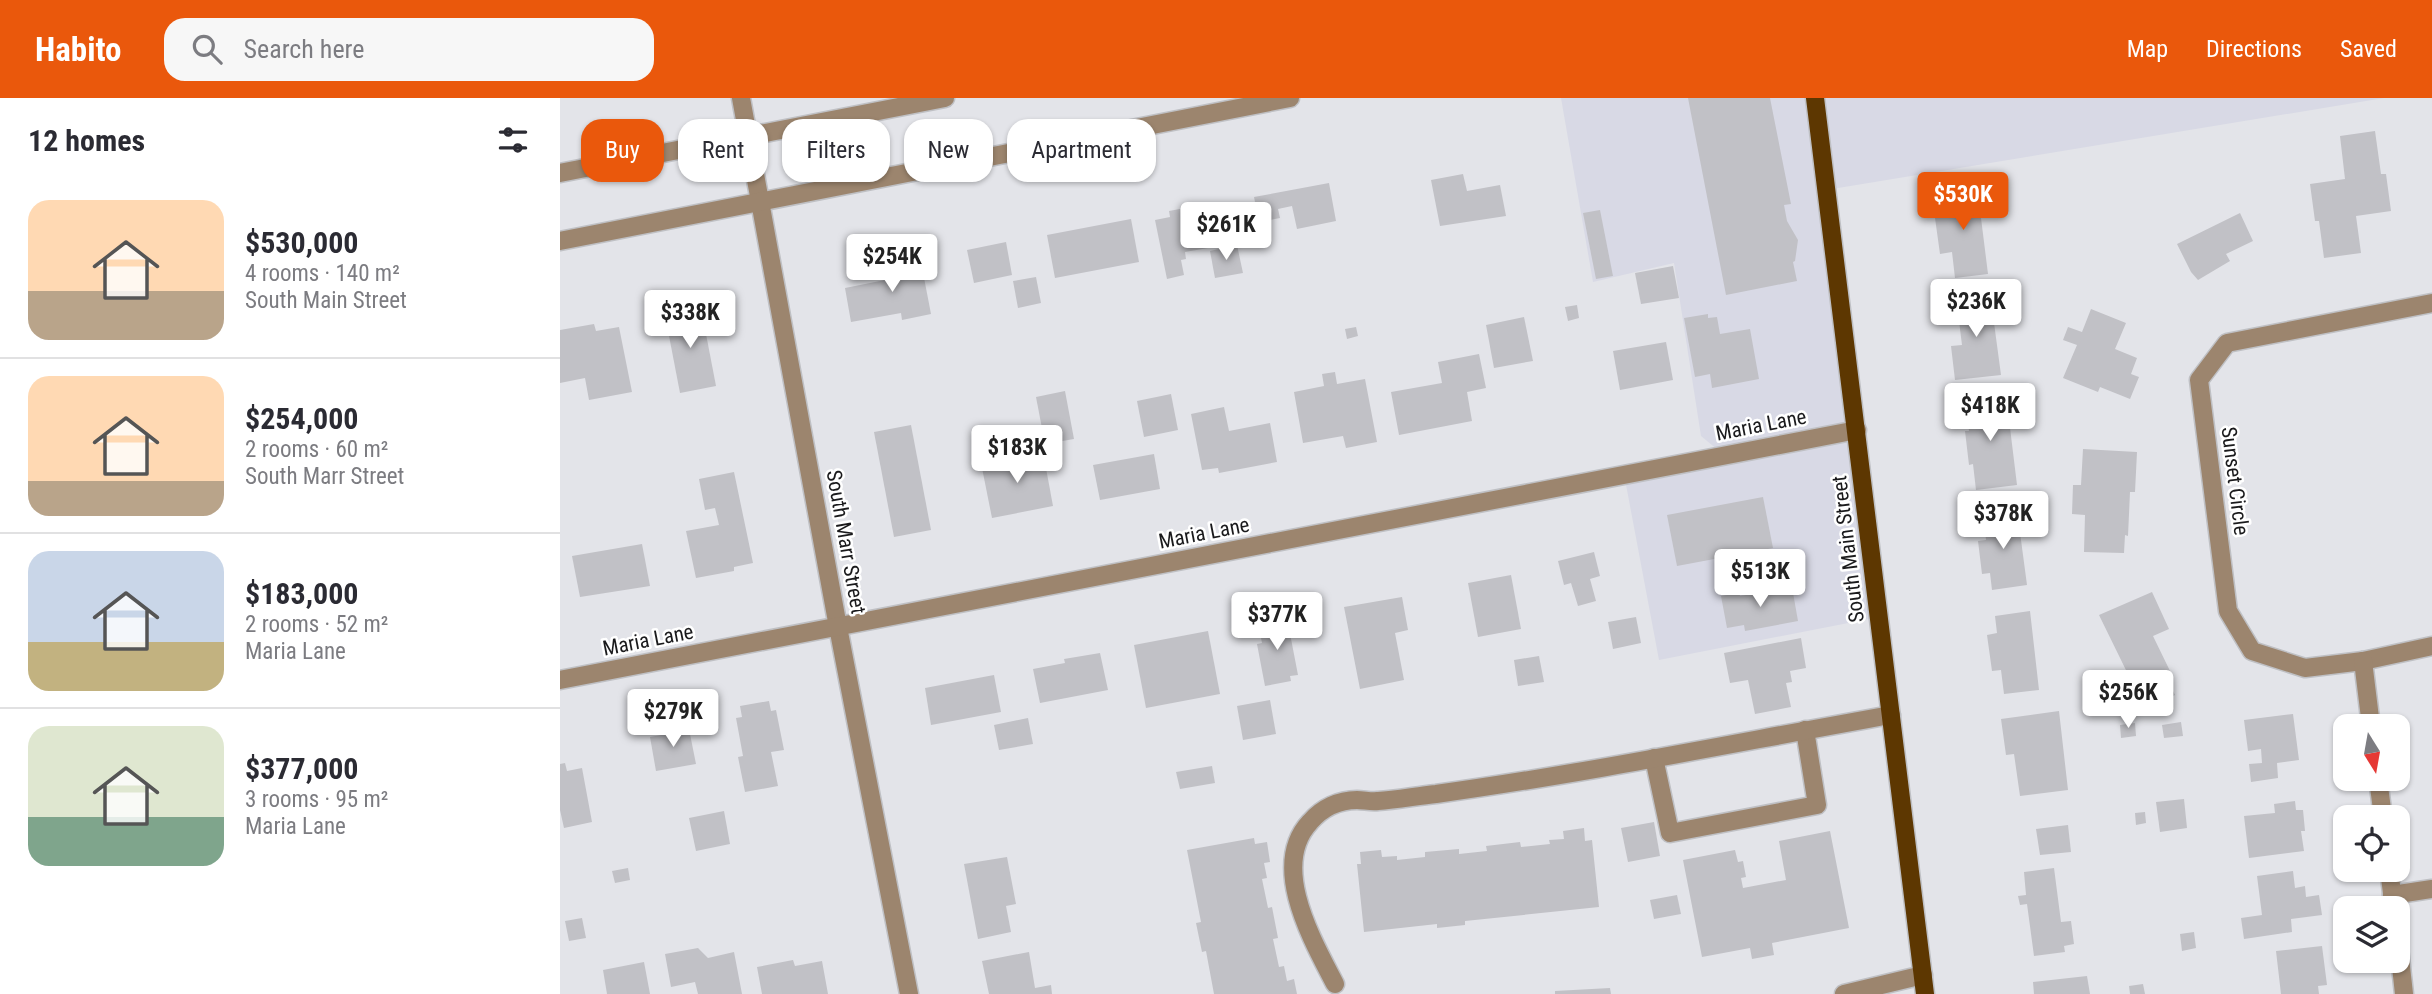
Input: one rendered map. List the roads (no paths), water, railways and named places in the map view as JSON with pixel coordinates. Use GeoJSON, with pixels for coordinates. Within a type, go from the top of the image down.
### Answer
{"type":"FeatureCollection","features":[{"type":"Feature","properties":{"kind":"main road","name":"South Main Street"},"geometry":{"type":"LineString","coordinates":[[1815,98],[1925,994]]}},
{"type":"Feature","properties":{"kind":"street","name":"South Marr Street"},"geometry":{"type":"LineString","coordinates":[[741,98],[745,119]]}},
{"type":"Feature","properties":{"kind":"street"},"geometry":{"type":"LineString","coordinates":[[768,132],[945,98]]}},
{"type":"Feature","properties":{"kind":"street"},"geometry":{"type":"LineString","coordinates":[[560,241],[1290,98]]}},
{"type":"Feature","properties":{"kind":"street"},"geometry":{"type":"LineString","coordinates":[[560,173],[678,150]]}},
{"type":"Feature","properties":{"kind":"street","name":"South Marr Street"},"geometry":{"type":"LineString","coordinates":[[757,182],[838,627],[909,994]]}},
{"type":"Feature","properties":{"kind":"street","name":"Sunset Circle"},"geometry":{"type":"LineString","coordinates":[[2432,303],[2227,343],[2199,380],[2228,611],[2252,651],[2305,668],[2363,661],[2432,646]]}},
{"type":"Feature","properties":{"kind":"street","name":"Maria Lane"},"geometry":{"type":"LineString","coordinates":[[560,680],[1857,430]]}},
{"type":"Feature","properties":{"kind":"street"},"geometry":{"type":"LineString","coordinates":[[2363,661],[2370,714]]}},
{"type":"Feature","properties":{"kind":"street"},"geometry":{"type":"LineString","coordinates":[[1335,984],[1306,928],[1293,870],[1300,836],[1310,821],[1324,810],[1348,800],[1374,802],[1481,788],[1891,715]]}},
{"type":"Feature","properties":{"kind":"street"},"geometry":{"type":"LineString","coordinates":[[1654,758],[1670,833],[1817,805],[1805,730]]}},
{"type":"Feature","properties":{"kind":"street"},"geometry":{"type":"LineString","coordinates":[[2410,896],[2432,889]]}},
{"type":"Feature","properties":{"kind":"street"},"geometry":{"type":"LineString","coordinates":[[2402,973],[2404,994]]}},
{"type":"Feature","properties":{"kind":"street"},"geometry":{"type":"LineString","coordinates":[[1844,994],[1923,975]]}}]}
